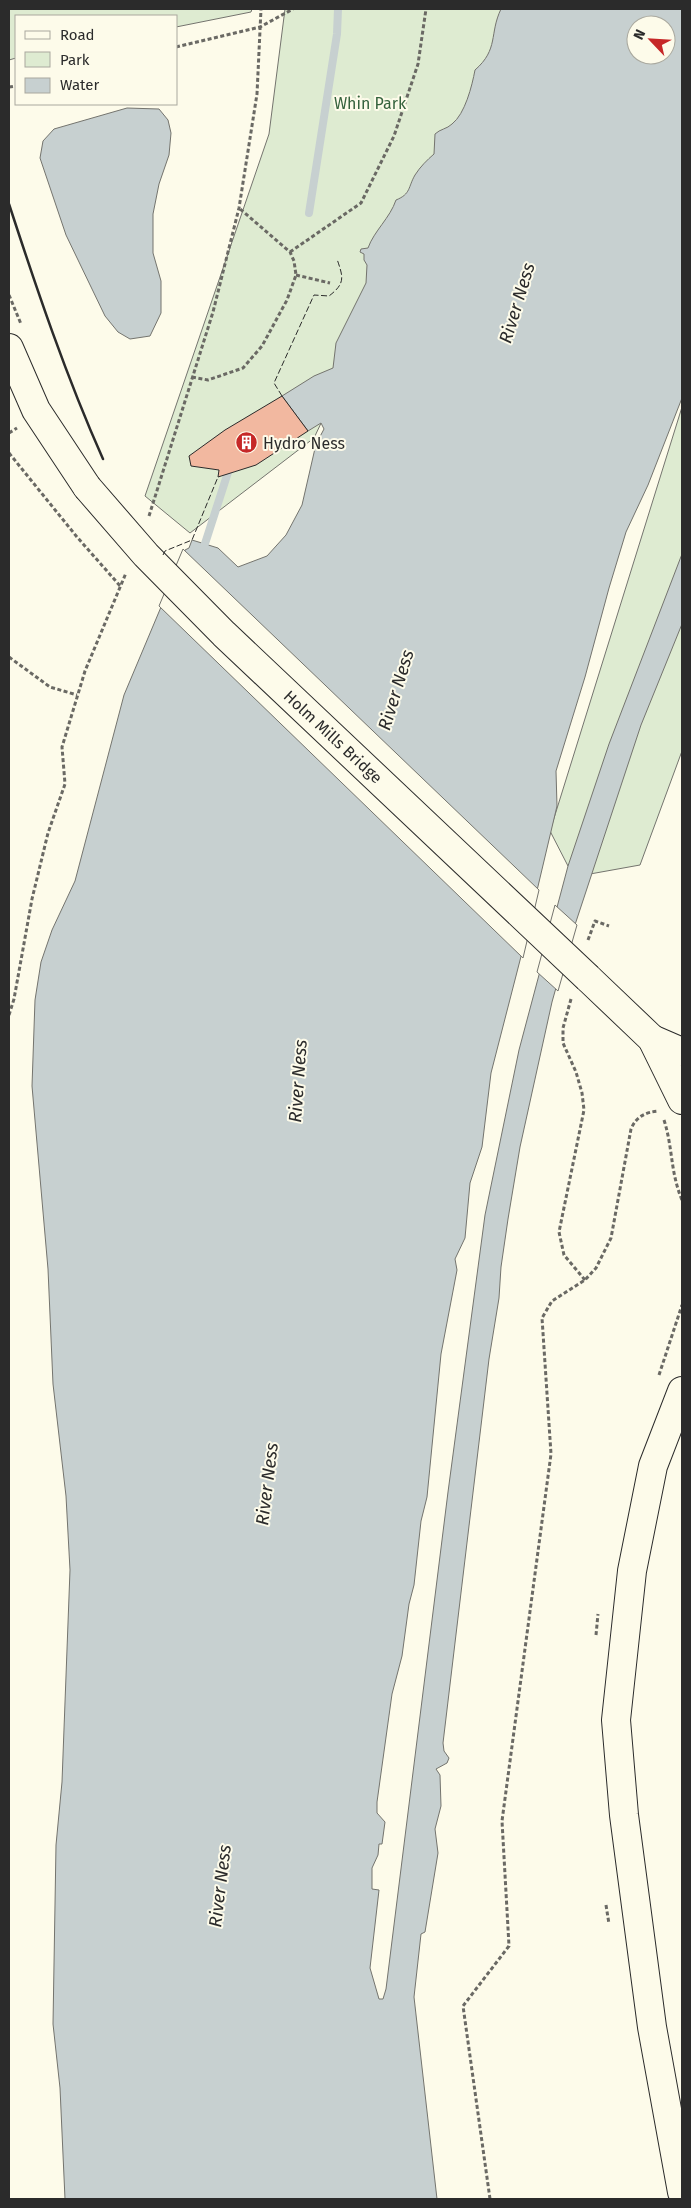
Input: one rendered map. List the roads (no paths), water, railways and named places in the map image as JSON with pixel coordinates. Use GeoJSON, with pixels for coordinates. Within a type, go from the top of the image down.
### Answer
{"type":"FeatureCollection","features":[{"type":"Feature","properties":{"kind":"main road","name":"Holm Mills Bridge"},"geometry":{"type":"LineString","coordinates":[[9,348],[36,410],[86,487],[146,555],[580,988],[652,1039]]}},
{"type":"Feature","properties":{"kind":"main road"},"geometry":{"type":"LineString","coordinates":[[652,1039],[682,1052]]}},
{"type":"Feature","properties":{"kind":"main road"},"geometry":{"type":"LineString","coordinates":[[652,1039],[682,1100]]}},
{"type":"Feature","properties":{"kind":"main road"},"geometry":{"type":"LineString","coordinates":[[682,1391],[653,1466],[632,1571],[616,1720],[624,1815],[652,2027],[682,2192]]}},
{"type":"Feature","properties":{"kind":"water","name":"River Ness"},"geometry":{"type":"Polygon","coordinates":[[[501,9],[682,9],[682,398],[648,485],[626,532],[556,771],[557,806],[491,1073],[482,1147],[470,1183],[465,1238],[455,1259],[457,1270],[441,1354],[427,1497],[421,1521],[414,1585],[409,1604],[402,1656],[392,1694],[377,1802],[377,1813],[385,1822],[382,1844],[379,1844],[378,1855],[372,1868],[372,1889],[379,1890],[370,1968],[379,1999],[383,1999],[386,1989],[448,1492],[485,1215],[519,1050],[568,866],[609,744],[682,554],[682,624],[641,725],[566,952],[552,1002],[520,1147],[508,1219],[501,1267],[499,1298],[489,1359],[443,1743],[444,1751],[449,1758],[447,1763],[436,1769],[440,1775],[441,1806],[435,1829],[438,1853],[425,1932],[421,1934],[414,1997],[437,2199],[65,2199],[60,2088],[53,2024],[56,1845],[62,1782],[70,1570],[66,1496],[53,1384],[48,1269],[32,1086],[35,1000],[41,962],[52,930],[75,881],[124,695],[185,550],[189,548],[192,540],[218,548],[238,567],[267,556],[286,535],[302,505],[316,444],[324,429],[321,423],[308,431],[282,396],[314,376],[333,368],[336,343],[366,283],[367,265],[364,260],[364,254],[360,252],[361,249],[368,248],[396,200],[407,193],[417,172],[434,154],[435,134],[450,126],[461,114],[470,91],[475,70],[483,62],[491,48],[497,18],[501,9]]]}},
{"type":"Feature","properties":{"kind":"water"},"geometry":{"type":"Polygon","coordinates":[[[127,108],[159,109],[168,120],[171,133],[169,155],[159,184],[153,214],[153,253],[161,281],[161,313],[150,336],[130,339],[118,332],[105,316],[66,235],[40,158],[43,141],[54,129],[127,108]]]}},
{"type":"Feature","properties":{"kind":"waterway"},"geometry":{"type":"LineString","coordinates":[[309,213],[337,34],[338,9]]}},
{"type":"Feature","properties":{"kind":"waterway"},"geometry":{"type":"LineString","coordinates":[[202,553],[230,466]]}},
{"type":"Feature","properties":{"kind":"place","name":"Hydro Ness"},"geometry":{"type":"Point","coordinates":[247,443]}},
{"type":"Feature","properties":{"kind":"park label","name":"Whin Park"},"geometry":{"type":"Point","coordinates":[370,103]}}]}
